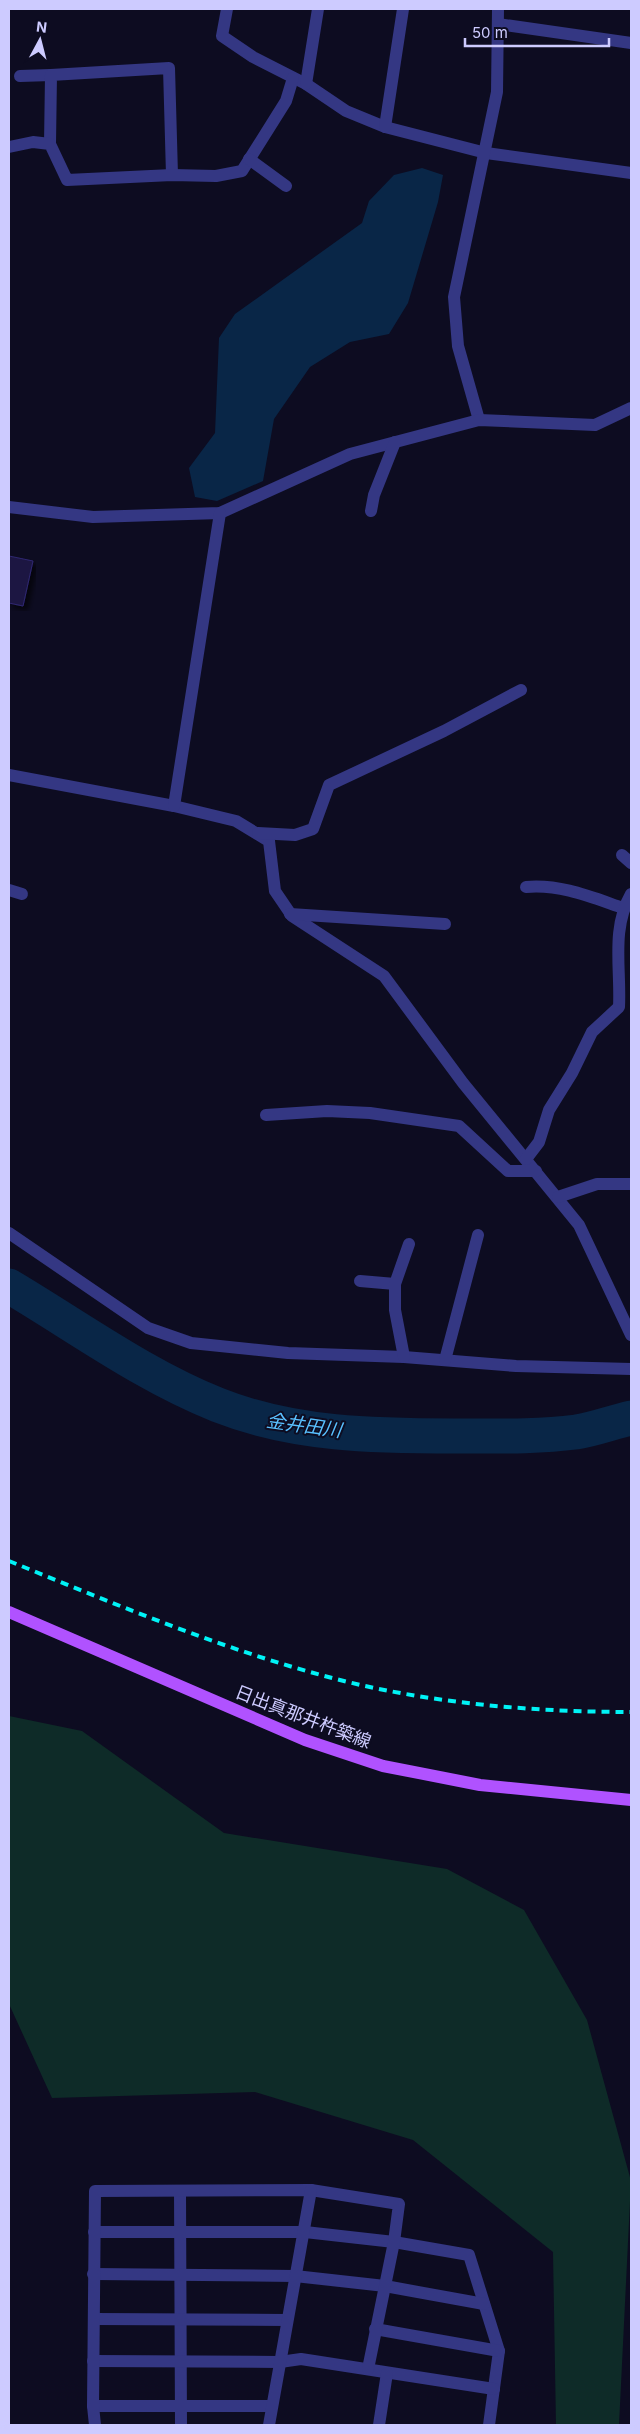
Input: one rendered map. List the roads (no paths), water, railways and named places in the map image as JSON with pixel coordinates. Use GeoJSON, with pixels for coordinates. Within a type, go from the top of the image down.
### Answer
{"type":"FeatureCollection","features":[{"type":"Feature","properties":{"kind":"main road","name":"日出真那井杵築線"},"geometry":{"type":"LineString","coordinates":[[9,1612],[305,1740],[383,1766],[480,1785],[631,1800]]}},
{"type":"Feature","properties":{"kind":"street"},"geometry":{"type":"LineString","coordinates":[[228,9],[222,36],[253,57],[306,84],[346,111],[385,127],[486,153],[631,173]]}},
{"type":"Feature","properties":{"kind":"street"},"geometry":{"type":"LineString","coordinates":[[306,84],[318,9]]}},
{"type":"Feature","properties":{"kind":"street"},"geometry":{"type":"LineString","coordinates":[[385,127],[403,9]]}},
{"type":"Feature","properties":{"kind":"street"},"geometry":{"type":"LineString","coordinates":[[479,420],[458,346],[454,297],[486,153],[497,92],[498,9]]}},
{"type":"Feature","properties":{"kind":"street"},"geometry":{"type":"LineString","coordinates":[[498,24],[631,43]]}},
{"type":"Feature","properties":{"kind":"street"},"geometry":{"type":"LineString","coordinates":[[20,76],[169,68],[172,175]]}},
{"type":"Feature","properties":{"kind":"street"},"geometry":{"type":"LineString","coordinates":[[52,75],[50,144],[67,180],[172,175],[216,176],[242,171],[286,101],[293,78]]}},
{"type":"Feature","properties":{"kind":"street"},"geometry":{"type":"LineString","coordinates":[[9,147],[33,142],[50,144]]}},
{"type":"Feature","properties":{"kind":"street"},"geometry":{"type":"LineString","coordinates":[[249,159],[286,186]]}},
{"type":"Feature","properties":{"kind":"street"},"geometry":{"type":"LineString","coordinates":[[9,507],[93,517],[220,513],[350,454],[479,420],[595,425],[631,408]]}},
{"type":"Feature","properties":{"kind":"street"},"geometry":{"type":"LineString","coordinates":[[371,511],[374,495],[395,442]]}},
{"type":"Feature","properties":{"kind":"street"},"geometry":{"type":"LineString","coordinates":[[174,806],[220,513]]}},
{"type":"Feature","properties":{"kind":"street"},"geometry":{"type":"LineString","coordinates":[[256,833],[295,835],[313,829],[329,785],[444,731],[521,690]]}},
{"type":"Feature","properties":{"kind":"street"},"geometry":{"type":"LineString","coordinates":[[9,775],[174,806],[236,821],[269,841],[276,891],[290,914],[384,976],[463,1083],[579,1225],[631,1335]]}},
{"type":"Feature","properties":{"kind":"street"},"geometry":{"type":"LineString","coordinates":[[526,887],[544,886],[565,889],[623,908]]}},
{"type":"Feature","properties":{"kind":"street"},"geometry":{"type":"LineString","coordinates":[[9,890],[22,894]]}},
{"type":"Feature","properties":{"kind":"street"},"geometry":{"type":"LineString","coordinates":[[526,1160],[539,1142],[549,1110],[572,1073],[592,1032],[619,1007],[618,942],[623,908],[631,894]]}},
{"type":"Feature","properties":{"kind":"street"},"geometry":{"type":"LineString","coordinates":[[290,914],[445,924]]}},
{"type":"Feature","properties":{"kind":"street"},"geometry":{"type":"LineString","coordinates":[[266,1115],[289,1116],[327,1111],[370,1113],[459,1126],[508,1171],[536,1171]]}},
{"type":"Feature","properties":{"kind":"street"},"geometry":{"type":"LineString","coordinates":[[558,1197],[597,1184],[631,1184]]}},
{"type":"Feature","properties":{"kind":"street"},"geometry":{"type":"LineString","coordinates":[[9,1233],[148,1328],[191,1344],[516,1366],[631,1369]]}},
{"type":"Feature","properties":{"kind":"street"},"geometry":{"type":"LineString","coordinates":[[445,1360],[478,1235]]}},
{"type":"Feature","properties":{"kind":"street"},"geometry":{"type":"LineString","coordinates":[[404,1357],[395,1310],[395,1284],[409,1244]]}},
{"type":"Feature","properties":{"kind":"street"},"geometry":{"type":"LineString","coordinates":[[360,1280],[395,1284]]}},
{"type":"Feature","properties":{"kind":"street"},"geometry":{"type":"LineString","coordinates":[[269,2425],[286,2320],[305,2232],[311,2190]]}},
{"type":"Feature","properties":{"kind":"street"},"geometry":{"type":"LineString","coordinates":[[94,2425],[95,2191],[311,2190],[399,2204],[394,2242],[368,2368]]}},
{"type":"Feature","properties":{"kind":"street"},"geometry":{"type":"LineString","coordinates":[[180,2191],[181,2425]]}},
{"type":"Feature","properties":{"kind":"street"},"geometry":{"type":"LineString","coordinates":[[94,2232],[305,2232],[394,2242],[469,2256],[499,2351],[490,2425]]}},
{"type":"Feature","properties":{"kind":"street"},"geometry":{"type":"LineString","coordinates":[[94,2274],[295,2276],[385,2286],[484,2304]]}},
{"type":"Feature","properties":{"kind":"street"},"geometry":{"type":"LineString","coordinates":[[94,2319],[286,2320]]}},
{"type":"Feature","properties":{"kind":"street"},"geometry":{"type":"LineString","coordinates":[[375,2329],[499,2351]]}},
{"type":"Feature","properties":{"kind":"street"},"geometry":{"type":"LineString","coordinates":[[93,2361],[280,2362],[301,2359],[494,2389]]}},
{"type":"Feature","properties":{"kind":"street"},"geometry":{"type":"LineString","coordinates":[[379,2425],[387,2373]]}},
{"type":"Feature","properties":{"kind":"street"},"geometry":{"type":"LineString","coordinates":[[93,2406],[271,2406]]}},
{"type":"Feature","properties":{"kind":"water"},"geometry":{"type":"Polygon","coordinates":[[[422,168],[443,175],[438,202],[408,303],[389,334],[350,342],[310,367],[274,419],[263,481],[217,501],[195,497],[189,468],[215,433],[219,338],[235,314],[362,223],[369,201],[394,175],[422,168]]]}},
{"type":"Feature","properties":{"kind":"waterway","name":"金井田川"},"geometry":{"type":"LineString","coordinates":[[9,1286],[163,1380],[218,1405],[276,1422],[305,1428],[365,1434],[516,1436],[576,1432],[631,1418]]}},
{"type":"Feature","properties":{"kind":"railway"},"geometry":{"type":"LineString","coordinates":[[9,1561],[184,1631],[319,1675],[398,1693],[464,1703],[564,1711],[631,1712]]}}]}
